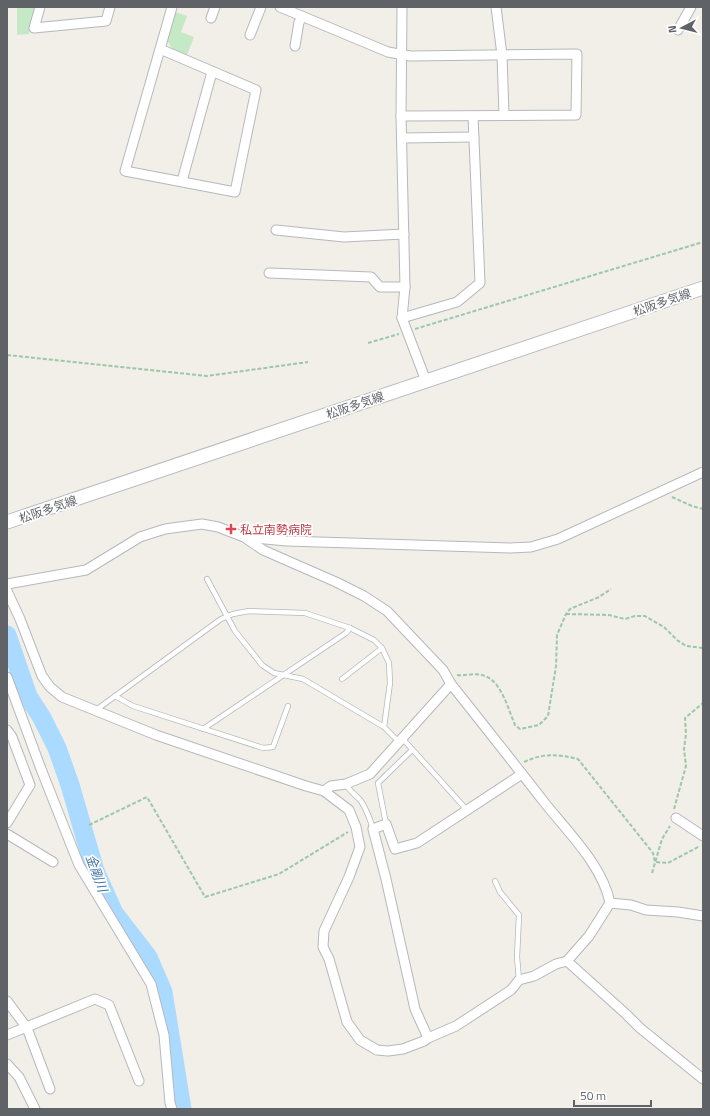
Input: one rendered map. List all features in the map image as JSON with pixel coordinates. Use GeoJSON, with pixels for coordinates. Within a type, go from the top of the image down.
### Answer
{"type":"FeatureCollection","features":[{"type":"Feature","properties":{"kind":"main road","name":"松阪多気線"},"geometry":{"type":"LineString","coordinates":[[7,522],[703,288]]}},
{"type":"Feature","properties":{"kind":"street"},"geometry":{"type":"LineString","coordinates":[[40,7],[34,28],[106,21],[110,7]]}},
{"type":"Feature","properties":{"kind":"street"},"geometry":{"type":"LineString","coordinates":[[160,49],[256,90],[236,192],[125,171],[172,7]]}},
{"type":"Feature","properties":{"kind":"street"},"geometry":{"type":"LineString","coordinates":[[211,18],[215,7]]}},
{"type":"Feature","properties":{"kind":"street"},"geometry":{"type":"LineString","coordinates":[[250,35],[261,7]]}},
{"type":"Feature","properties":{"kind":"street"},"geometry":{"type":"LineString","coordinates":[[280,7],[388,52],[401,55],[577,54],[576,115],[401,116]]}},
{"type":"Feature","properties":{"kind":"street"},"geometry":{"type":"LineString","coordinates":[[402,7],[401,116],[405,287],[402,318],[426,381]]}},
{"type":"Feature","properties":{"kind":"street"},"geometry":{"type":"LineString","coordinates":[[496,7],[502,55],[504,115]]}},
{"type":"Feature","properties":{"kind":"street"},"geometry":{"type":"LineString","coordinates":[[678,30],[691,7]]}},
{"type":"Feature","properties":{"kind":"street"},"geometry":{"type":"LineString","coordinates":[[295,46],[299,22],[303,17]]}},
{"type":"Feature","properties":{"kind":"street"},"geometry":{"type":"LineString","coordinates":[[182,181],[212,72]]}},
{"type":"Feature","properties":{"kind":"street"},"geometry":{"type":"LineString","coordinates":[[402,318],[457,302],[480,283],[473,116]]}},
{"type":"Feature","properties":{"kind":"street"},"geometry":{"type":"LineString","coordinates":[[402,138],[474,137]]}},
{"type":"Feature","properties":{"kind":"street"},"geometry":{"type":"LineString","coordinates":[[276,230],[344,237],[404,234]]}},
{"type":"Feature","properties":{"kind":"street"},"geometry":{"type":"LineString","coordinates":[[269,273],[372,277],[380,287],[405,287]]}},
{"type":"Feature","properties":{"kind":"street"},"geometry":{"type":"LineString","coordinates":[[244,537],[311,542],[510,548],[531,547],[558,539],[703,472]]}},
{"type":"Feature","properties":{"kind":"street"},"geometry":{"type":"LineString","coordinates":[[7,584],[86,570],[140,537],[165,529],[202,524],[218,527],[244,537],[263,550],[364,596],[387,612],[443,670],[451,684],[515,766],[588,855],[607,891],[610,903],[589,936],[567,960],[534,976],[519,980],[511,990],[456,1026],[403,1049],[388,1051],[377,1050],[360,1040],[347,1022],[330,959],[323,947],[324,931],[349,877],[360,847],[356,827],[349,810],[324,791],[156,735],[94,711],[62,696],[50,688],[42,676],[20,619],[7,591]]}},
{"type":"Feature","properties":{"kind":"street"},"geometry":{"type":"LineString","coordinates":[[7,677],[79,865],[151,984],[164,1035],[170,1103],[172,1109]]}},
{"type":"Feature","properties":{"kind":"street"},"geometry":{"type":"LineString","coordinates":[[324,791],[331,786],[346,784],[370,774],[451,684]]}},
{"type":"Feature","properties":{"kind":"street"},"geometry":{"type":"LineString","coordinates":[[7,730],[12,737],[30,785],[7,823]]}},
{"type":"Feature","properties":{"kind":"street"},"geometry":{"type":"LineString","coordinates":[[428,1038],[415,1009],[386,879],[373,829],[386,824],[396,849],[417,844],[522,774]]}},
{"type":"Feature","properties":{"kind":"street"},"geometry":{"type":"LineString","coordinates":[[676,818],[703,836]]}},
{"type":"Feature","properties":{"kind":"street"},"geometry":{"type":"LineString","coordinates":[[7,834],[53,862]]}},
{"type":"Feature","properties":{"kind":"street"},"geometry":{"type":"LineString","coordinates":[[610,903],[631,905],[646,910],[678,912],[703,916]]}},
{"type":"Feature","properties":{"kind":"street"},"geometry":{"type":"LineString","coordinates":[[567,960],[640,1028],[703,1079]]}},
{"type":"Feature","properties":{"kind":"street"},"geometry":{"type":"LineString","coordinates":[[7,1035],[95,1000],[109,1005],[139,1081]]}},
{"type":"Feature","properties":{"kind":"street"},"geometry":{"type":"LineString","coordinates":[[7,1001],[27,1028],[50,1090]]}},
{"type":"Feature","properties":{"kind":"street"},"geometry":{"type":"LineString","coordinates":[[7,1064],[19,1077],[35,1109]]}},
{"type":"Feature","properties":{"kind":"lane"},"geometry":{"type":"LineString","coordinates":[[207,579],[234,631],[262,665],[274,673],[285,674],[303,679],[384,727],[412,750],[467,810]]}},
{"type":"Feature","properties":{"kind":"lane"},"geometry":{"type":"LineString","coordinates":[[94,711],[221,618],[233,614],[249,612],[304,613],[350,628],[374,640],[382,648],[389,664],[390,683],[384,727]]}},
{"type":"Feature","properties":{"kind":"lane"},"geometry":{"type":"LineString","coordinates":[[203,729],[346,633],[350,628]]}},
{"type":"Feature","properties":{"kind":"lane"},"geometry":{"type":"LineString","coordinates":[[342,679],[382,648]]}},
{"type":"Feature","properties":{"kind":"lane"},"geometry":{"type":"LineString","coordinates":[[114,696],[133,706],[262,748],[273,747],[288,706]]}},
{"type":"Feature","properties":{"kind":"lane"},"geometry":{"type":"LineString","coordinates":[[386,824],[378,783],[412,750]]}},
{"type":"Feature","properties":{"kind":"lane"},"geometry":{"type":"LineString","coordinates":[[346,784],[348,789],[361,800],[373,829]]}},
{"type":"Feature","properties":{"kind":"lane"},"geometry":{"type":"LineString","coordinates":[[496,881],[500,892],[519,915],[517,957],[519,980]]}},
{"type":"Feature","properties":{"kind":"path"},"geometry":{"type":"LineString","coordinates":[[368,343],[703,242]]}},
{"type":"Feature","properties":{"kind":"path"},"geometry":{"type":"LineString","coordinates":[[7,355],[207,376],[308,362]]}},
{"type":"Feature","properties":{"kind":"path"},"geometry":{"type":"LineString","coordinates":[[660,491],[692,506],[703,508]]}},
{"type":"Feature","properties":{"kind":"path"},"geometry":{"type":"LineString","coordinates":[[443,670],[458,675],[482,675],[494,681],[499,687],[515,725],[520,729],[539,725],[548,716],[556,666],[557,635],[566,614],[570,609],[599,598],[611,589]]}},
{"type":"Feature","properties":{"kind":"path"},"geometry":{"type":"LineString","coordinates":[[566,614],[609,615],[625,618],[644,616],[664,627],[677,640],[686,646],[703,648]]}},
{"type":"Feature","properties":{"kind":"path"},"geometry":{"type":"LineString","coordinates":[[652,873],[662,839],[676,818],[674,809],[686,766],[684,749],[686,734],[685,718],[703,703]]}},
{"type":"Feature","properties":{"kind":"path"},"geometry":{"type":"LineString","coordinates":[[515,766],[536,756],[560,755],[578,759],[653,853],[655,862]]}},
{"type":"Feature","properties":{"kind":"path"},"geometry":{"type":"LineString","coordinates":[[90,825],[147,797],[205,897],[279,874],[356,827]]}},
{"type":"Feature","properties":{"kind":"path"},"geometry":{"type":"LineString","coordinates":[[655,862],[668,863],[700,846]]}},
{"type":"Feature","properties":{"kind":"green space"},"geometry":{"type":"Polygon","coordinates":[[[17,7],[36,7],[29,34],[17,35],[17,7]]]}},
{"type":"Feature","properties":{"kind":"green space"},"geometry":{"type":"Polygon","coordinates":[[[175,12],[187,16],[181,32],[194,37],[187,55],[173,50],[167,40],[175,12]]]}},
{"type":"Feature","properties":{"kind":"waterway","name":"金剛川"},"geometry":{"type":"LineString","coordinates":[[7,635],[28,696],[42,718],[57,748],[70,785],[95,871],[114,913],[148,957],[163,992],[182,1109]]}},
{"type":"Feature","properties":{"kind":"place","name":"私立南勢病院"},"geometry":{"type":"Point","coordinates":[231,529]}}]}
